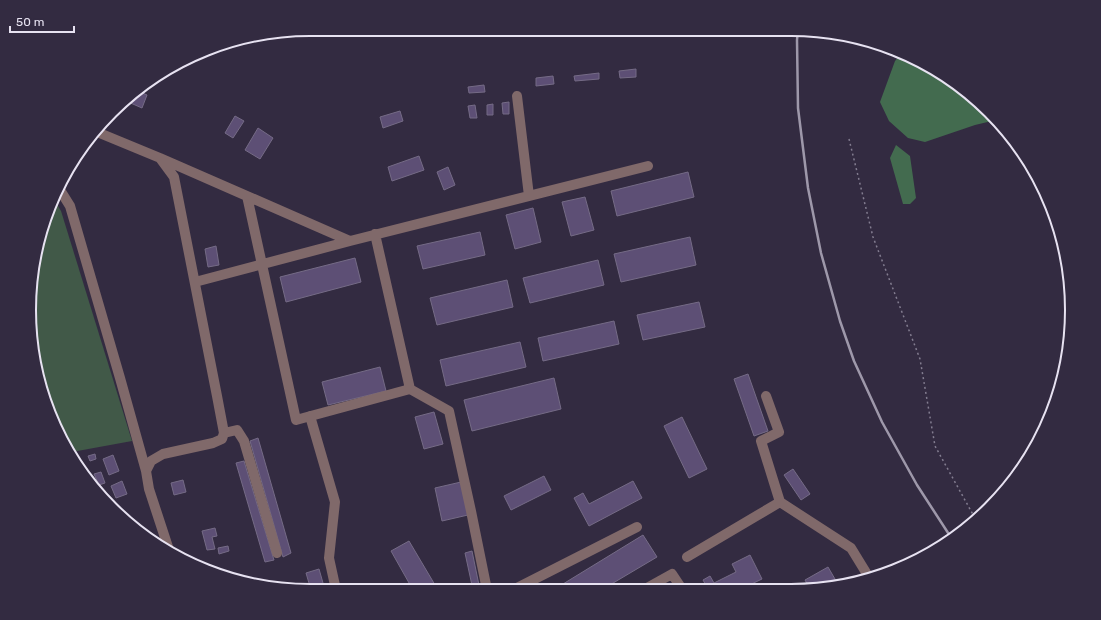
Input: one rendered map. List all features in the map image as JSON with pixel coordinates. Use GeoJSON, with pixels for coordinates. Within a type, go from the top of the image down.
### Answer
{"type":"FeatureCollection","features":[{"type":"Feature","properties":{"kind":"street"},"geometry":{"type":"LineString","coordinates":[[517,96],[529,196]]}},
{"type":"Feature","properties":{"kind":"street"},"geometry":{"type":"LineString","coordinates":[[101,133],[350,241]]}},
{"type":"Feature","properties":{"kind":"street"},"geometry":{"type":"LineString","coordinates":[[146,471],[151,461],[163,454],[212,443],[222,439],[224,433],[174,177],[160,158]]}},
{"type":"Feature","properties":{"kind":"street"},"geometry":{"type":"LineString","coordinates":[[195,282],[375,234],[648,166]]}},
{"type":"Feature","properties":{"kind":"street"},"geometry":{"type":"LineString","coordinates":[[62,193],[70,206],[146,471],[149,489],[167,543]]}},
{"type":"Feature","properties":{"kind":"street"},"geometry":{"type":"LineString","coordinates":[[247,196],[296,420],[410,388],[449,411],[486,584]]}},
{"type":"Feature","properties":{"kind":"street"},"geometry":{"type":"LineString","coordinates":[[375,234],[410,388]]}},
{"type":"Feature","properties":{"kind":"street"},"geometry":{"type":"LineString","coordinates":[[766,396],[779,432],[761,441],[780,502],[851,548],[867,573]]}},
{"type":"Feature","properties":{"kind":"street"},"geometry":{"type":"LineString","coordinates":[[310,416],[335,502],[329,558],[335,584]]}},
{"type":"Feature","properties":{"kind":"street"},"geometry":{"type":"LineString","coordinates":[[224,433],[237,430],[244,440],[277,553]]}},
{"type":"Feature","properties":{"kind":"street"},"geometry":{"type":"LineString","coordinates":[[687,557],[780,502]]}},
{"type":"Feature","properties":{"kind":"street"},"geometry":{"type":"LineString","coordinates":[[525,584],[637,527]]}},
{"type":"Feature","properties":{"kind":"street"},"geometry":{"type":"LineString","coordinates":[[654,584],[672,574],[679,584]]}},
{"type":"Feature","properties":{"kind":"path"},"geometry":{"type":"LineString","coordinates":[[849,139],[873,237],[920,359],[934,446],[973,515]]}},
{"type":"Feature","properties":{"kind":"green space"},"geometry":{"type":"Polygon","coordinates":[[[898,58],[912,64],[943,82],[972,104],[990,121],[925,142],[908,138],[889,121],[880,102],[895,61],[898,58]]]}},
{"type":"Feature","properties":{"kind":"green space"},"geometry":{"type":"Polygon","coordinates":[[[896,145],[910,156],[916,198],[910,204],[903,204],[890,158],[896,145]]]}},
{"type":"Feature","properties":{"kind":"green space"},"geometry":{"type":"Polygon","coordinates":[[[57,205],[61,211],[132,441],[76,451],[57,415],[45,381],[38,346],[36,310],[38,274],[45,239],[57,205]]]}},
{"type":"Feature","properties":{"kind":"building"},"geometry":{"type":"Polygon","coordinates":[[[636,69],[636,77],[620,78],[619,71],[636,69]]]}},
{"type":"Feature","properties":{"kind":"building"},"geometry":{"type":"Polygon","coordinates":[[[599,73],[599,79],[575,81],[574,76],[599,73]]]}},
{"type":"Feature","properties":{"kind":"building"},"geometry":{"type":"Polygon","coordinates":[[[553,76],[554,84],[536,86],[536,78],[553,76]]]}},
{"type":"Feature","properties":{"kind":"building"},"geometry":{"type":"Polygon","coordinates":[[[484,85],[485,92],[469,93],[468,87],[484,85]]]}},
{"type":"Feature","properties":{"kind":"building"},"geometry":{"type":"Polygon","coordinates":[[[143,93],[147,95],[142,108],[130,103],[143,93]]]}},
{"type":"Feature","properties":{"kind":"building"},"geometry":{"type":"Polygon","coordinates":[[[509,102],[509,114],[503,114],[502,103],[509,102]]]}},
{"type":"Feature","properties":{"kind":"building"},"geometry":{"type":"Polygon","coordinates":[[[493,104],[493,115],[487,115],[487,105],[493,104]]]}},
{"type":"Feature","properties":{"kind":"building"},"geometry":{"type":"Polygon","coordinates":[[[475,105],[477,118],[470,118],[468,106],[475,105]]]}},
{"type":"Feature","properties":{"kind":"building"},"geometry":{"type":"Polygon","coordinates":[[[400,111],[403,121],[383,128],[380,117],[400,111]]]}},
{"type":"Feature","properties":{"kind":"building"},"geometry":{"type":"Polygon","coordinates":[[[235,116],[244,121],[233,138],[225,133],[235,116]]]}},
{"type":"Feature","properties":{"kind":"building"},"geometry":{"type":"Polygon","coordinates":[[[258,128],[273,138],[260,159],[245,150],[258,128]]]}},
{"type":"Feature","properties":{"kind":"building"},"geometry":{"type":"Polygon","coordinates":[[[419,156],[424,170],[392,181],[388,167],[419,156]]]}},
{"type":"Feature","properties":{"kind":"building"},"geometry":{"type":"Polygon","coordinates":[[[448,167],[455,185],[444,190],[437,172],[448,167]]]}},
{"type":"Feature","properties":{"kind":"building"},"geometry":{"type":"Polygon","coordinates":[[[688,172],[694,197],[617,216],[611,191],[688,172]]]}},
{"type":"Feature","properties":{"kind":"building"},"geometry":{"type":"Polygon","coordinates":[[[585,197],[594,230],[571,236],[562,202],[585,197]]]}},
{"type":"Feature","properties":{"kind":"building"},"geometry":{"type":"Polygon","coordinates":[[[533,208],[541,242],[515,249],[506,215],[533,208]]]}},
{"type":"Feature","properties":{"kind":"building"},"geometry":{"type":"Polygon","coordinates":[[[480,232],[485,255],[423,269],[417,246],[480,232]]]}},
{"type":"Feature","properties":{"kind":"building"},"geometry":{"type":"Polygon","coordinates":[[[690,237],[696,265],[621,282],[614,254],[690,237]]]}},
{"type":"Feature","properties":{"kind":"building"},"geometry":{"type":"Polygon","coordinates":[[[216,246],[219,265],[208,267],[205,249],[216,246]]]}},
{"type":"Feature","properties":{"kind":"building"},"geometry":{"type":"Polygon","coordinates":[[[355,258],[361,282],[286,302],[280,277],[355,258]]]}},
{"type":"Feature","properties":{"kind":"building"},"geometry":{"type":"Polygon","coordinates":[[[598,260],[604,285],[530,303],[523,278],[598,260]]]}},
{"type":"Feature","properties":{"kind":"building"},"geometry":{"type":"Polygon","coordinates":[[[507,280],[513,307],[437,325],[430,298],[507,280]]]}},
{"type":"Feature","properties":{"kind":"building"},"geometry":{"type":"Polygon","coordinates":[[[699,302],[705,327],[643,340],[637,315],[699,302]]]}},
{"type":"Feature","properties":{"kind":"building"},"geometry":{"type":"Polygon","coordinates":[[[614,321],[619,344],[543,361],[538,338],[614,321]]]}},
{"type":"Feature","properties":{"kind":"building"},"geometry":{"type":"Polygon","coordinates":[[[520,342],[526,367],[446,386],[440,360],[520,342]]]}},
{"type":"Feature","properties":{"kind":"building"},"geometry":{"type":"Polygon","coordinates":[[[380,367],[386,391],[328,405],[322,382],[380,367]]]}},
{"type":"Feature","properties":{"kind":"building"},"geometry":{"type":"Polygon","coordinates":[[[748,374],[768,431],[754,436],[734,379],[748,374]]]}},
{"type":"Feature","properties":{"kind":"building"},"geometry":{"type":"Polygon","coordinates":[[[554,378],[561,409],[472,431],[464,400],[554,378]]]}},
{"type":"Feature","properties":{"kind":"building"},"geometry":{"type":"Polygon","coordinates":[[[434,412],[443,444],[424,449],[415,417],[434,412]]]}},
{"type":"Feature","properties":{"kind":"building"},"geometry":{"type":"Polygon","coordinates":[[[682,417],[707,469],[689,478],[664,426],[682,417]]]}},
{"type":"Feature","properties":{"kind":"building"},"geometry":{"type":"Polygon","coordinates":[[[258,438],[291,553],[283,557],[250,441],[258,438]]]}},
{"type":"Feature","properties":{"kind":"building"},"geometry":{"type":"Polygon","coordinates":[[[95,454],[96,459],[90,461],[88,456],[95,454]]]}},
{"type":"Feature","properties":{"kind":"building"},"geometry":{"type":"Polygon","coordinates":[[[113,455],[119,471],[109,475],[103,459],[113,455]]]}},
{"type":"Feature","properties":{"kind":"building"},"geometry":{"type":"Polygon","coordinates":[[[244,461],[274,560],[265,562],[236,463],[244,461]]]}},
{"type":"Feature","properties":{"kind":"building"},"geometry":{"type":"Polygon","coordinates":[[[793,469],[810,494],[801,500],[784,475],[793,469]]]}},
{"type":"Feature","properties":{"kind":"building"},"geometry":{"type":"Polygon","coordinates":[[[101,472],[105,483],[99,485],[94,474],[101,472]]]}},
{"type":"Feature","properties":{"kind":"building"},"geometry":{"type":"Polygon","coordinates":[[[544,476],[551,490],[511,510],[504,496],[544,476]]]}},
{"type":"Feature","properties":{"kind":"building"},"geometry":{"type":"Polygon","coordinates":[[[183,480],[186,492],[174,495],[171,483],[183,480]]]}},
{"type":"Feature","properties":{"kind":"building"},"geometry":{"type":"Polygon","coordinates":[[[122,481],[127,494],[116,498],[111,486],[122,481]]]}},
{"type":"Feature","properties":{"kind":"building"},"geometry":{"type":"Polygon","coordinates":[[[633,481],[642,498],[589,526],[574,498],[583,493],[589,504],[633,481]]]}},
{"type":"Feature","properties":{"kind":"building"},"geometry":{"type":"Polygon","coordinates":[[[461,482],[468,515],[442,521],[435,488],[461,482]]]}},
{"type":"Feature","properties":{"kind":"building"},"geometry":{"type":"Polygon","coordinates":[[[215,528],[217,536],[212,537],[215,549],[207,550],[202,531],[215,528]]]}},
{"type":"Feature","properties":{"kind":"building"},"geometry":{"type":"Polygon","coordinates":[[[643,535],[657,557],[611,584],[563,584],[643,535]]]}},
{"type":"Feature","properties":{"kind":"building"},"geometry":{"type":"Polygon","coordinates":[[[409,541],[434,584],[410,584],[391,551],[409,541]]]}},
{"type":"Feature","properties":{"kind":"building"},"geometry":{"type":"Polygon","coordinates":[[[228,546],[229,551],[219,554],[218,548],[228,546]]]}},
{"type":"Feature","properties":{"kind":"building"},"geometry":{"type":"Polygon","coordinates":[[[472,551],[479,584],[472,584],[465,553],[472,551]]]}},
{"type":"Feature","properties":{"kind":"building"},"geometry":{"type":"Polygon","coordinates":[[[750,555],[762,579],[752,584],[705,584],[703,580],[710,576],[714,583],[736,572],[732,564],[750,555]]]}},
{"type":"Feature","properties":{"kind":"building"},"geometry":{"type":"Polygon","coordinates":[[[828,567],[836,580],[807,583],[805,580],[828,567]]]}},
{"type":"Feature","properties":{"kind":"building"},"geometry":{"type":"Polygon","coordinates":[[[319,569],[323,584],[309,584],[306,573],[319,569]]]}},
{"type":"Feature","properties":{"kind":"railway"},"geometry":{"type":"LineString","coordinates":[[797,36],[798,108],[808,188],[821,253],[840,321],[854,361],[882,422],[917,485],[949,534]]}}]}
